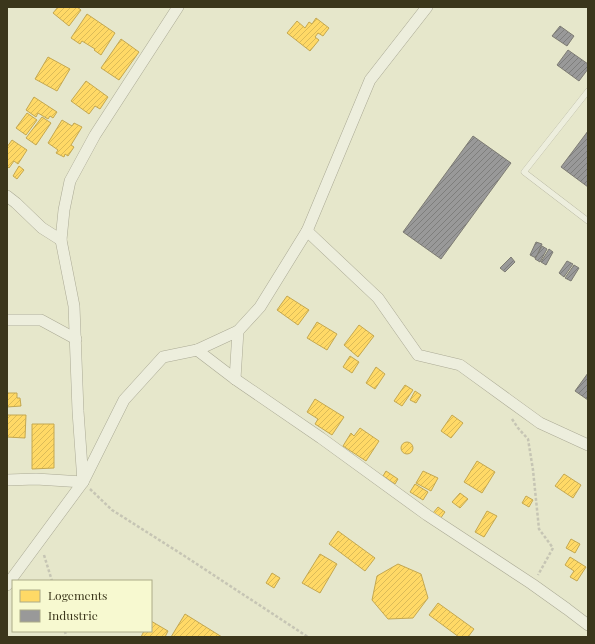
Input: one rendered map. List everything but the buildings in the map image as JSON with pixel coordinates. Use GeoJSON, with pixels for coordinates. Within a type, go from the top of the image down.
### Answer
{"type":"FeatureCollection","features":[{"type":"Feature","properties":{"kind":"street"},"geometry":{"type":"LineString","coordinates":[[7,585],[83,482],[124,400],[163,357],[197,350],[238,331],[260,307],[307,230],[370,80],[427,7]]}},
{"type":"Feature","properties":{"kind":"street"},"geometry":{"type":"LineString","coordinates":[[83,482],[78,411],[74,306],[61,240],[64,210],[70,181],[95,135],[175,8]]}},
{"type":"Feature","properties":{"kind":"street"},"geometry":{"type":"LineString","coordinates":[[7,196],[42,228],[61,240]]}},
{"type":"Feature","properties":{"kind":"street"},"geometry":{"type":"LineString","coordinates":[[307,230],[378,298],[418,355],[460,366],[540,423],[588,445]]}},
{"type":"Feature","properties":{"kind":"street"},"geometry":{"type":"LineString","coordinates":[[7,320],[41,320],[76,339]]}},
{"type":"Feature","properties":{"kind":"street"},"geometry":{"type":"LineString","coordinates":[[235,379],[238,331]]}},
{"type":"Feature","properties":{"kind":"street"},"geometry":{"type":"LineString","coordinates":[[197,350],[235,379],[327,442],[427,515],[532,584],[588,625]]}},
{"type":"Feature","properties":{"kind":"street"},"geometry":{"type":"LineString","coordinates":[[7,480],[36,479],[83,482]]}},
{"type":"Feature","properties":{"kind":"lane"},"geometry":{"type":"LineString","coordinates":[[588,91],[524,172],[588,221]]}},
{"type":"Feature","properties":{"kind":"path"},"geometry":{"type":"LineString","coordinates":[[511,416],[518,428],[528,439],[533,470],[539,529],[553,548],[532,584]]}},
{"type":"Feature","properties":{"kind":"path"},"geometry":{"type":"LineString","coordinates":[[83,482],[112,510],[308,637]]}},
{"type":"Feature","properties":{"kind":"path"},"geometry":{"type":"LineString","coordinates":[[40,540],[52,580]]}}]}
